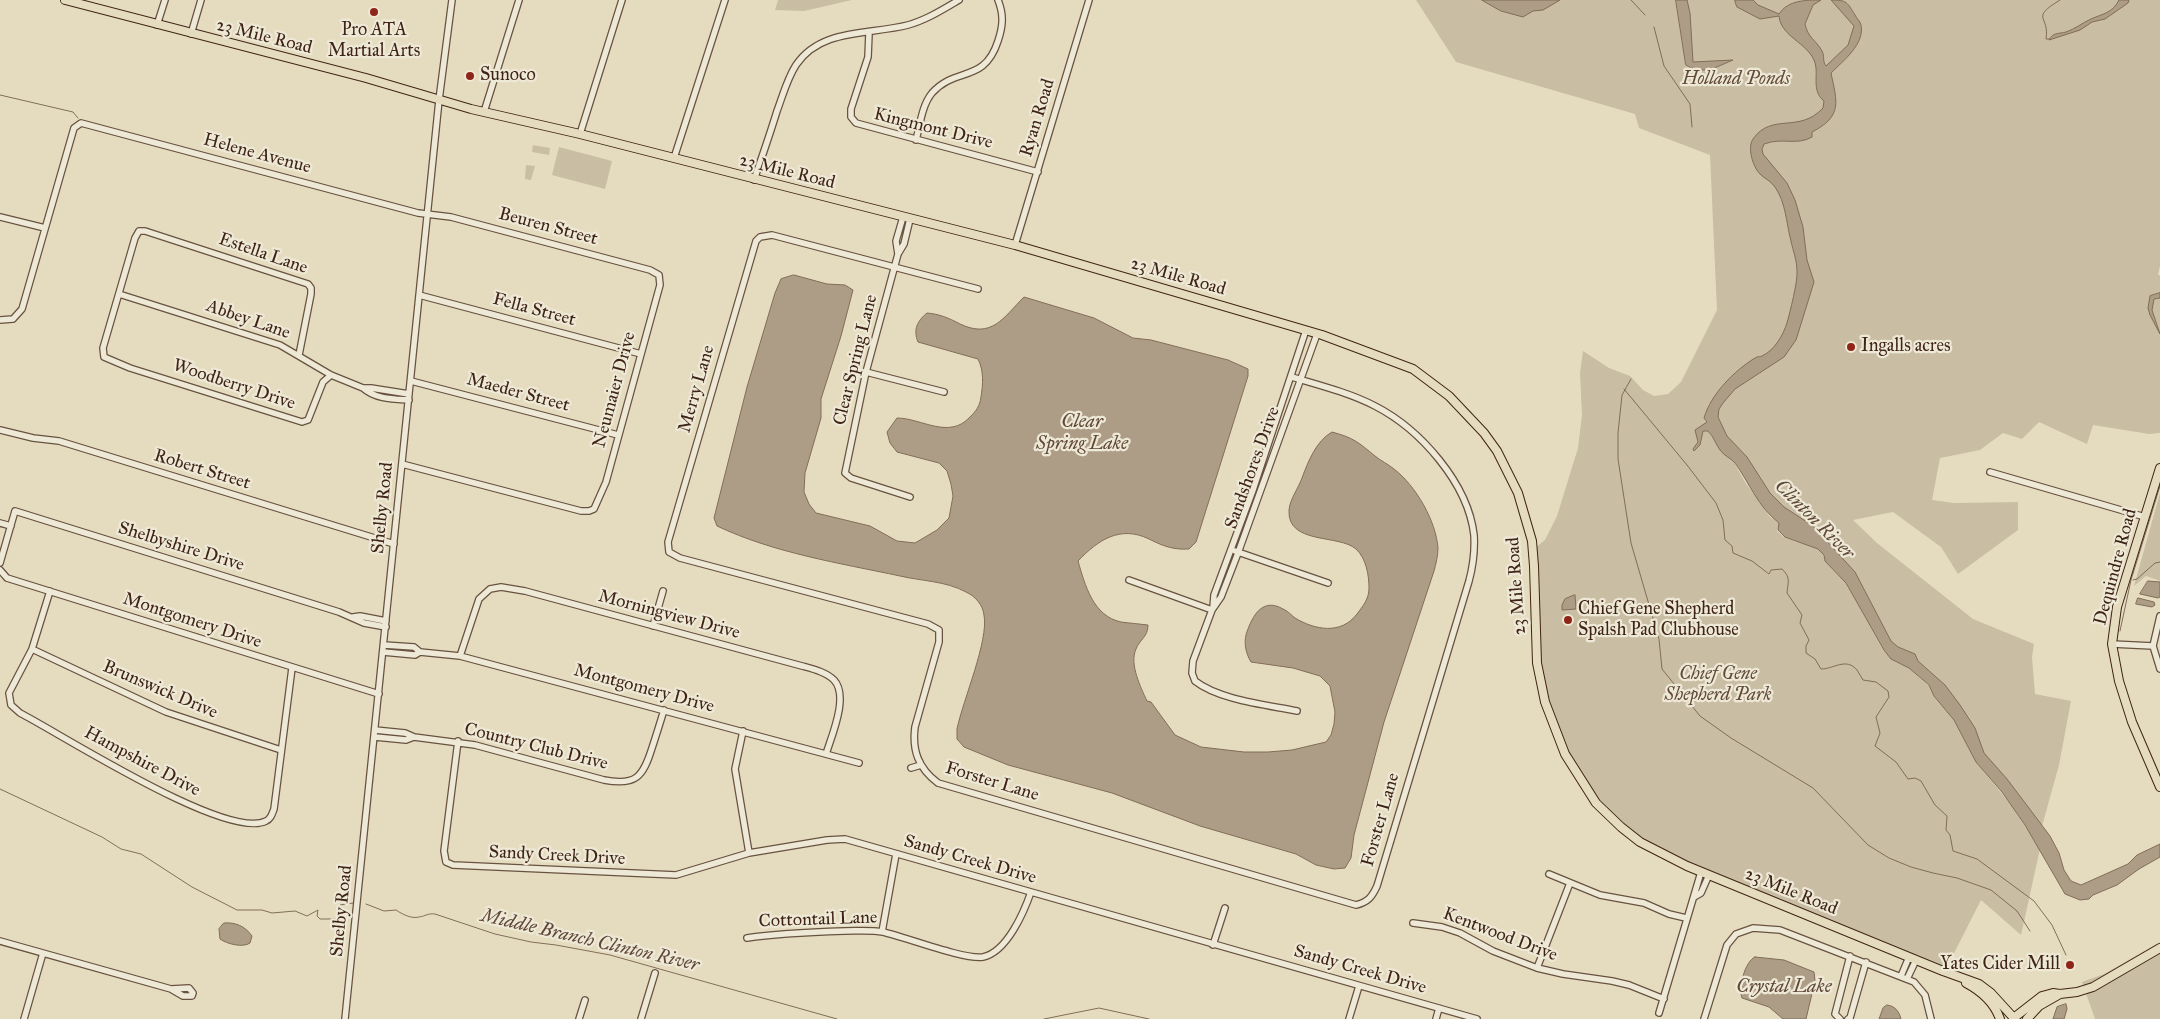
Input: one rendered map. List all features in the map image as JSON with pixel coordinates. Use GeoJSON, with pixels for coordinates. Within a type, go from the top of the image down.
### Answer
{"type":"FeatureCollection","features":[{"type":"Feature","properties":{"kind":"main road","name":"23 Mile Road"},"geometry":{"type":"LineString","coordinates":[[64,0],[366,78],[484,112],[580,134],[754,180],[1015,245],[1306,330],[1413,369],[1449,396],[1484,433],[1498,451],[1518,493],[1532,541],[1537,662],[1545,702],[1565,754],[1596,803],[1622,827],[1650,848],[1705,874],[1959,977],[1972,980],[1985,988],[2015,1017]]}},
{"type":"Feature","properties":{"kind":"main road","name":"Dequindre Road"},"geometry":{"type":"LineString","coordinates":[[2160,468],[2117,607],[2112,644],[2118,681],[2138,737],[2160,787]]}},
{"type":"Feature","properties":{"kind":"main road"},"geometry":{"type":"LineString","coordinates":[[2001,1019],[2006,1016],[2015,1017],[2042,996],[2085,990],[2103,982],[2160,948]]}},
{"type":"Feature","properties":{"kind":"main road","name":"23 Mile Road"},"geometry":{"type":"LineString","coordinates":[[1959,977],[1987,998],[1996,1008],[2001,1019]]}},
{"type":"Feature","properties":{"kind":"main road"},"geometry":{"type":"LineString","coordinates":[[2027,1019],[2039,1006],[2060,994]]}},
{"type":"Feature","properties":{"kind":"street"},"geometry":{"type":"LineString","coordinates":[[158,25],[165,0]]}},
{"type":"Feature","properties":{"kind":"street"},"geometry":{"type":"LineString","coordinates":[[191,34],[201,0]]}},
{"type":"Feature","properties":{"kind":"street","name":"Shelby Road"},"geometry":{"type":"LineString","coordinates":[[345,1019],[439,100],[452,0]]}},
{"type":"Feature","properties":{"kind":"street"},"geometry":{"type":"LineString","coordinates":[[484,112],[520,0]]}},
{"type":"Feature","properties":{"kind":"street"},"geometry":{"type":"LineString","coordinates":[[580,134],[622,0]]}},
{"type":"Feature","properties":{"kind":"street"},"geometry":{"type":"LineString","coordinates":[[674,158],[724,0]]}},
{"type":"Feature","properties":{"kind":"street"},"geometry":{"type":"LineString","coordinates":[[754,180],[785,87],[797,63],[812,48],[830,39],[913,24],[936,14],[959,0]]}},
{"type":"Feature","properties":{"kind":"street"},"geometry":{"type":"LineString","coordinates":[[916,140],[925,106],[933,93],[953,79],[983,67],[991,60],[1003,23],[998,0]]}},
{"type":"Feature","properties":{"kind":"street","name":"Ryan Road"},"geometry":{"type":"LineString","coordinates":[[1015,245],[1089,0]]}},
{"type":"Feature","properties":{"kind":"street","name":"Kingmont Drive"},"geometry":{"type":"LineString","coordinates":[[869,33],[868,57],[851,109],[851,118],[856,123],[1038,172]]}},
{"type":"Feature","properties":{"kind":"street","name":"Helene Avenue"},"geometry":{"type":"LineString","coordinates":[[45,228],[74,128],[79,123],[418,213],[428,214]]}},
{"type":"Feature","properties":{"kind":"street","name":"Beuren Street"},"geometry":{"type":"LineString","coordinates":[[428,214],[462,220],[650,270],[659,275]]}},
{"type":"Feature","properties":{"kind":"street"},"geometry":{"type":"LineString","coordinates":[[0,217],[45,228],[22,309],[13,319],[0,320]]}},
{"type":"Feature","properties":{"kind":"street","name":"Clear Spring Lane"},"geometry":{"type":"LineString","coordinates":[[906,218],[904,244],[898,254],[866,372],[845,474],[851,478],[910,498]]}},
{"type":"Feature","properties":{"kind":"street","name":"Estella Lane"},"geometry":{"type":"LineString","coordinates":[[119,294],[135,238],[139,231],[145,230],[308,284],[311,288],[311,294],[299,354]]}},
{"type":"Feature","properties":{"kind":"street","name":"Merry Lane"},"geometry":{"type":"LineString","coordinates":[[669,552],[668,542],[756,241],[760,237],[772,235],[895,266]]}},
{"type":"Feature","properties":{"kind":"street"},"geometry":{"type":"LineString","coordinates":[[895,266],[978,288]]}},
{"type":"Feature","properties":{"kind":"street","name":"Neumaier Drive"},"geometry":{"type":"LineString","coordinates":[[402,464],[581,511],[592,511],[600,497],[641,354],[660,285],[659,275]]}},
{"type":"Feature","properties":{"kind":"street","name":"Abbey Lane"},"geometry":{"type":"LineString","coordinates":[[119,294],[267,340],[299,354],[331,375],[363,388],[371,388],[409,397]]}},
{"type":"Feature","properties":{"kind":"street","name":"Woodberry Drive"},"geometry":{"type":"LineString","coordinates":[[119,294],[103,348],[103,356],[108,360],[302,422],[308,420],[323,382],[331,375]]}},
{"type":"Feature","properties":{"kind":"street","name":"Fella Street"},"geometry":{"type":"LineString","coordinates":[[419,295],[641,354]]}},
{"type":"Feature","properties":{"kind":"street","name":"Sandshores Drive"},"geometry":{"type":"LineString","coordinates":[[1212,610],[1221,597],[1238,552],[1271,437],[1306,330]]}},
{"type":"Feature","properties":{"kind":"street","name":"Sandshores Drive"},"geometry":{"type":"LineString","coordinates":[[1297,711],[1227,695],[1202,686],[1192,676],[1192,666],[1212,610],[1214,595],[1279,439],[1316,334]]}},
{"type":"Feature","properties":{"kind":"street"},"geometry":{"type":"LineString","coordinates":[[866,372],[944,392]]}},
{"type":"Feature","properties":{"kind":"street","name":"Forster Lane"},"geometry":{"type":"LineString","coordinates":[[669,552],[680,558],[928,624],[939,630],[939,642],[915,727],[915,749],[921,765],[929,776],[938,782],[1338,900],[1356,905],[1364,903],[1372,897],[1377,886],[1469,581],[1474,556],[1474,535],[1463,500],[1453,481],[1434,453],[1411,430],[1368,402],[1292,377]]}},
{"type":"Feature","properties":{"kind":"street","name":"Maeder Street"},"geometry":{"type":"LineString","coordinates":[[410,381],[618,435]]}},
{"type":"Feature","properties":{"kind":"street","name":"Robert Street"},"geometry":{"type":"LineString","coordinates":[[0,430],[33,438],[59,441],[394,544]]}},
{"type":"Feature","properties":{"kind":"street"},"geometry":{"type":"LineString","coordinates":[[1271,437],[1279,439]]}},
{"type":"Feature","properties":{"kind":"street"},"geometry":{"type":"LineString","coordinates":[[1990,472],[2145,517]]}},
{"type":"Feature","properties":{"kind":"street","name":"Shelbyshire Drive"},"geometry":{"type":"LineString","coordinates":[[11,526],[15,511],[353,617],[360,616],[386,624]]}},
{"type":"Feature","properties":{"kind":"street"},"geometry":{"type":"LineString","coordinates":[[0,523],[11,526],[0,563]]}},
{"type":"Feature","properties":{"kind":"street"},"geometry":{"type":"LineString","coordinates":[[1232,550],[1328,583]]}},
{"type":"Feature","properties":{"kind":"street","name":"Montgomery Drive"},"geometry":{"type":"LineString","coordinates":[[0,570],[7,578],[379,694]]}},
{"type":"Feature","properties":{"kind":"street"},"geometry":{"type":"LineString","coordinates":[[1129,580],[1212,610]]}},
{"type":"Feature","properties":{"kind":"street","name":"Morningview Drive"},"geometry":{"type":"LineString","coordinates":[[460,656],[476,604],[486,592],[497,587],[525,591],[823,673],[831,678],[838,687],[840,699],[826,754]]}},
{"type":"Feature","properties":{"kind":"street"},"geometry":{"type":"LineString","coordinates":[[32,649],[50,591]]}},
{"type":"Feature","properties":{"kind":"street"},"geometry":{"type":"LineString","coordinates":[[653,626],[663,591]]}},
{"type":"Feature","properties":{"kind":"street"},"geometry":{"type":"LineString","coordinates":[[2160,616],[2154,646],[2160,669]]}},
{"type":"Feature","properties":{"kind":"street","name":"Montgomery Drive"},"geometry":{"type":"LineString","coordinates":[[384,644],[414,648],[420,652],[460,656],[859,762]]}},
{"type":"Feature","properties":{"kind":"street"},"geometry":{"type":"LineString","coordinates":[[2112,644],[2154,646]]}},
{"type":"Feature","properties":{"kind":"street","name":"Hampshire Drive"},"geometry":{"type":"LineString","coordinates":[[32,649],[9,693],[10,702],[20,713],[181,802],[211,814],[244,822],[262,823],[270,818],[274,809],[281,750]]}},
{"type":"Feature","properties":{"kind":"street","name":"Brunswick Drive"},"geometry":{"type":"LineString","coordinates":[[32,649],[159,709],[281,750]]}},
{"type":"Feature","properties":{"kind":"street","name":"Montgomery Drive"},"geometry":{"type":"LineString","coordinates":[[383,652],[415,655],[420,652]]}},
{"type":"Feature","properties":{"kind":"street"},"geometry":{"type":"LineString","coordinates":[[281,750],[292,668]]}},
{"type":"Feature","properties":{"kind":"street","name":"Country Club Drive"},"geometry":{"type":"LineString","coordinates":[[375,730],[405,733],[414,737],[458,741],[604,780],[624,782],[639,776],[647,766],[664,710]]}},
{"type":"Feature","properties":{"kind":"street"},"geometry":{"type":"LineString","coordinates":[[743,731],[735,769],[749,853]]}},
{"type":"Feature","properties":{"kind":"street","name":"Country Club Drive"},"geometry":{"type":"LineString","coordinates":[[375,737],[406,740],[414,737]]}},
{"type":"Feature","properties":{"kind":"street","name":"Sandy Creek Drive"},"geometry":{"type":"LineString","coordinates":[[458,741],[444,851],[446,862],[459,866],[667,876],[684,874],[724,859],[749,853],[839,839],[1477,1019]]}},
{"type":"Feature","properties":{"kind":"street","name":"Forster Lane"},"geometry":{"type":"LineString","coordinates":[[911,768],[921,765]]}},
{"type":"Feature","properties":{"kind":"street"},"geometry":{"type":"LineString","coordinates":[[882,932],[896,854]]}},
{"type":"Feature","properties":{"kind":"street"},"geometry":{"type":"LineString","coordinates":[[1548,874],[1600,895],[1644,903],[1670,914],[1686,918]]}},
{"type":"Feature","properties":{"kind":"street"},"geometry":{"type":"LineString","coordinates":[[1660,1013],[1686,918],[1694,897],[1701,893],[1705,874]]}},
{"type":"Feature","properties":{"kind":"street"},"geometry":{"type":"LineString","coordinates":[[1537,968],[1570,883]]}},
{"type":"Feature","properties":{"kind":"street","name":"Cottontail Lane"},"geometry":{"type":"LineString","coordinates":[[747,938],[767,934],[882,932],[964,955],[982,957],[994,952],[1022,919],[1031,892]]}},
{"type":"Feature","properties":{"kind":"street"},"geometry":{"type":"LineString","coordinates":[[1214,945],[1225,908]]}},
{"type":"Feature","properties":{"kind":"street","name":"Kentwood Drive"},"geometry":{"type":"LineString","coordinates":[[1413,923],[1442,926],[1460,933],[1493,952],[1537,968],[1629,985],[1664,999]]}},
{"type":"Feature","properties":{"kind":"street"},"geometry":{"type":"LineString","coordinates":[[1705,1019],[1727,944],[1733,936],[1744,930],[1761,927],[1780,930],[1904,977],[1921,988],[1927,1001],[1931,1019]]}},
{"type":"Feature","properties":{"kind":"street"},"geometry":{"type":"LineString","coordinates":[[0,942],[171,989]]}},
{"type":"Feature","properties":{"kind":"street"},"geometry":{"type":"LineString","coordinates":[[24,1019],[43,953]]}},
{"type":"Feature","properties":{"kind":"street"},"geometry":{"type":"LineString","coordinates":[[1840,1019],[1835,1014],[1850,956]]}},
{"type":"Feature","properties":{"kind":"street"},"geometry":{"type":"LineString","coordinates":[[1904,977],[1912,958]]}},
{"type":"Feature","properties":{"kind":"street"},"geometry":{"type":"LineString","coordinates":[[1848,1019],[1850,1018],[1866,962]]}},
{"type":"Feature","properties":{"kind":"street"},"geometry":{"type":"LineString","coordinates":[[641,1019],[655,973]]}},
{"type":"Feature","properties":{"kind":"street"},"geometry":{"type":"LineString","coordinates":[[1349,1019],[1360,986]]}},
{"type":"Feature","properties":{"kind":"street"},"geometry":{"type":"LineString","coordinates":[[579,1019],[585,1000]]}},
{"type":"Feature","properties":{"kind":"street"},"geometry":{"type":"LineString","coordinates":[[1436,1019],[1439,1008]]}},
{"type":"Feature","properties":{"kind":"green space"},"geometry":{"type":"Polygon","coordinates":[[[778,0],[852,0],[804,11],[775,10],[778,0]]]}},
{"type":"Feature","properties":{"kind":"green space"},"geometry":{"type":"Polygon","coordinates":[[[1416,0],[2160,0],[2160,266],[2158,274],[2160,276],[2160,433],[2149,434],[2093,425],[2087,444],[2039,422],[2022,439],[2003,433],[1980,450],[1940,458],[1932,500],[1954,503],[2018,502],[2018,530],[1958,574],[1941,547],[1893,512],[1853,520],[1877,543],[1973,619],[2034,644],[2032,657],[2035,694],[2071,701],[2059,765],[2039,837],[1922,671],[1894,650],[1830,552],[1770,505],[1721,436],[1709,404],[1704,418],[1719,449],[1733,461],[1745,482],[1770,517],[1779,523],[1777,531],[1784,537],[1818,549],[1823,554],[1825,561],[1846,583],[1883,649],[1891,658],[1907,666],[1930,687],[1934,696],[1954,720],[1976,762],[2011,805],[2040,849],[2021,935],[1981,900],[1947,967],[1688,865],[1633,831],[1597,797],[1582,777],[1559,734],[1543,687],[1536,634],[1535,548],[1545,540],[1557,516],[1578,448],[1582,415],[1580,373],[1583,351],[1609,368],[1630,376],[1643,390],[1654,396],[1668,394],[1681,382],[1717,310],[1710,155],[1639,128],[1635,114],[1456,62],[1416,0]]]}},
{"type":"Feature","properties":{"kind":"green space"},"geometry":{"type":"Polygon","coordinates":[[[533,145],[550,148],[549,155],[532,152],[533,145]]]}},
{"type":"Feature","properties":{"kind":"green space"},"geometry":{"type":"Polygon","coordinates":[[[559,147],[612,161],[605,189],[552,175],[559,147]]]}},
{"type":"Feature","properties":{"kind":"green space"},"geometry":{"type":"Polygon","coordinates":[[[526,165],[535,166],[531,180],[525,179],[526,165]]]}},
{"type":"Feature","properties":{"kind":"green space"},"geometry":{"type":"Polygon","coordinates":[[[2160,493],[2160,581],[2146,576],[2134,586],[2160,493]]]}},
{"type":"Feature","properties":{"kind":"green space"},"geometry":{"type":"Polygon","coordinates":[[[2160,942],[2160,1019],[2095,1019],[2082,982],[2104,974],[2160,942]]]}},
{"type":"Feature","properties":{"kind":"water"},"geometry":{"type":"Polygon","coordinates":[[[1482,0],[1560,0],[1543,10],[1533,11],[1523,17],[1501,11],[1482,0]]]}},
{"type":"Feature","properties":{"kind":"water"},"geometry":{"type":"Polygon","coordinates":[[[1676,0],[1687,0],[1690,13],[1693,62],[1733,60],[1715,68],[1704,70],[1698,70],[1686,65],[1676,0]]]}},
{"type":"Feature","properties":{"kind":"water"},"geometry":{"type":"Polygon","coordinates":[[[1735,0],[1753,0],[1758,5],[1779,14],[1792,3],[1821,0],[1813,5],[1805,24],[1808,33],[1822,51],[1826,66],[1848,45],[1854,26],[1831,0],[1844,1],[1848,5],[1861,24],[1861,32],[1860,39],[1852,52],[1831,73],[1836,100],[1833,114],[1829,120],[1812,132],[1812,137],[1806,140],[1771,142],[1764,144],[1762,149],[1763,154],[1787,183],[1795,200],[1803,227],[1807,260],[1814,282],[1796,340],[1784,357],[1735,389],[1719,409],[1718,417],[1727,436],[1747,457],[1770,493],[1784,507],[1813,526],[1855,572],[1891,641],[1898,647],[1915,654],[1918,661],[1945,685],[1975,728],[1984,753],[2007,779],[2050,836],[2059,853],[2064,870],[2071,881],[2081,885],[2128,864],[2137,855],[2160,844],[2160,857],[2117,885],[2093,895],[2089,899],[2080,900],[2065,894],[2025,825],[2002,792],[1976,762],[1954,720],[1934,696],[1929,685],[1909,668],[1891,659],[1846,583],[1825,561],[1824,555],[1818,549],[1785,537],[1778,530],[1779,523],[1765,510],[1735,463],[1722,452],[1708,431],[1703,431],[1700,445],[1694,451],[1693,449],[1698,442],[1695,430],[1707,422],[1704,418],[1707,409],[1724,384],[1739,369],[1755,358],[1767,353],[1778,342],[1787,323],[1795,289],[1796,263],[1784,206],[1775,187],[1755,167],[1751,143],[1760,131],[1769,126],[1805,120],[1814,116],[1823,108],[1824,101],[1817,90],[1814,60],[1810,53],[1785,30],[1779,16],[1760,19],[1737,7],[1735,0]]]}},
{"type":"Feature","properties":{"kind":"water"},"geometry":{"type":"Polygon","coordinates":[[[2119,0],[2129,0],[2128,3],[2105,19],[2092,22],[2080,30],[2049,40],[2054,34],[2069,31],[2114,8],[2119,0]]]}},
{"type":"Feature","properties":{"kind":"water","name":"Clear Spring Lake"},"geometry":{"type":"Polygon","coordinates":[[[794,275],[827,284],[845,285],[853,290],[821,399],[821,418],[805,473],[804,492],[809,504],[816,513],[870,526],[897,541],[915,543],[937,530],[949,518],[953,496],[947,471],[939,463],[897,452],[890,443],[887,432],[897,418],[944,427],[962,424],[977,408],[982,392],[982,373],[978,359],[918,342],[917,326],[927,313],[936,314],[971,328],[989,328],[1003,319],[1024,297],[1094,318],[1133,338],[1151,340],[1228,360],[1248,369],[1248,376],[1196,542],[1189,549],[1178,549],[1164,546],[1138,535],[1119,534],[1102,541],[1078,561],[1087,589],[1103,613],[1111,619],[1121,622],[1148,625],[1147,632],[1134,655],[1135,669],[1147,701],[1151,702],[1175,735],[1201,747],[1244,752],[1268,752],[1292,750],[1326,742],[1331,735],[1335,712],[1330,686],[1320,676],[1293,668],[1251,662],[1245,646],[1246,633],[1253,618],[1265,606],[1276,606],[1295,618],[1319,628],[1336,628],[1351,621],[1367,599],[1369,592],[1368,572],[1365,562],[1356,549],[1348,544],[1305,534],[1296,529],[1291,521],[1289,510],[1291,502],[1310,459],[1321,441],[1332,432],[1346,436],[1360,444],[1402,476],[1417,494],[1429,516],[1438,548],[1437,557],[1384,722],[1354,835],[1351,858],[1345,868],[1334,869],[1316,865],[1296,854],[1200,826],[1112,793],[1008,765],[964,747],[957,739],[957,729],[979,654],[985,626],[983,611],[975,598],[958,588],[830,562],[784,550],[717,526],[714,518],[747,387],[775,293],[781,279],[794,275]]]}},
{"type":"Feature","properties":{"kind":"water"},"geometry":{"type":"Polygon","coordinates":[[[2160,293],[2160,298],[2154,299],[2152,310],[2160,334],[2148,308],[2150,296],[2160,293]]]}},
{"type":"Feature","properties":{"kind":"water"},"geometry":{"type":"Polygon","coordinates":[[[2148,581],[2160,582],[2160,597],[2140,594],[2148,581]]]}},
{"type":"Feature","properties":{"kind":"water"},"geometry":{"type":"Polygon","coordinates":[[[1575,595],[1576,609],[1562,610],[1565,599],[1575,595]]]}},
{"type":"Feature","properties":{"kind":"water"},"geometry":{"type":"Polygon","coordinates":[[[2138,598],[2154,602],[2155,605],[2152,607],[2136,604],[2138,598]]]}},
{"type":"Feature","properties":{"kind":"water"},"geometry":{"type":"Polygon","coordinates":[[[224,923],[232,923],[243,927],[252,936],[250,943],[235,945],[220,939],[219,929],[224,923]]]}},
{"type":"Feature","properties":{"kind":"water","name":"Crystal Lake"},"geometry":{"type":"Polygon","coordinates":[[[1755,957],[1784,960],[1814,972],[1815,981],[1806,1019],[1783,1019],[1769,1007],[1742,998],[1743,975],[1751,959],[1755,957]]]}},
{"type":"Feature","properties":{"kind":"water"},"geometry":{"type":"Polygon","coordinates":[[[2066,1004],[2067,1009],[2064,1019],[2053,1019],[2057,1007],[2066,1004]]]}},
{"type":"Feature","properties":{"kind":"water","name":"Crystal Lake"},"geometry":{"type":"Polygon","coordinates":[[[1887,1005],[1896,1009],[1901,1019],[1879,1019],[1883,1008],[1887,1005]]]}},
{"type":"Feature","properties":{"kind":"waterway"},"geometry":{"type":"LineString","coordinates":[[1631,0],[1645,15]]}},
{"type":"Feature","properties":{"kind":"waterway"},"geometry":{"type":"LineString","coordinates":[[2050,39],[2046,39],[2046,25],[2043,14],[2060,0]]}},
{"type":"Feature","properties":{"kind":"waterway"},"geometry":{"type":"LineString","coordinates":[[1654,27],[1664,66],[1690,104],[1692,127]]}},
{"type":"Feature","properties":{"kind":"waterway"},"geometry":{"type":"LineString","coordinates":[[0,95],[73,112],[78,118]]}},
{"type":"Feature","properties":{"kind":"waterway"},"geometry":{"type":"LineString","coordinates":[[1631,379],[1622,395],[1618,433],[1618,459],[1631,543],[1659,639],[1662,669],[1700,716],[1731,738],[1813,788],[1868,845],[1889,858],[1911,867],[1957,878],[1991,890],[2017,911],[2030,931]]}},
{"type":"Feature","properties":{"kind":"waterway"},"geometry":{"type":"LineString","coordinates":[[1624,389],[1716,503],[1723,520],[1725,540],[1732,546],[1733,553],[1752,561],[1769,574],[1771,570],[1782,569],[1785,572],[1788,580],[1787,593],[1802,615],[1800,623],[1809,640],[1806,646],[1806,653],[1815,659],[1821,669],[1849,664],[1857,670],[1863,680],[1876,682],[1888,691],[1889,697],[1876,717],[1880,733],[1875,746],[1896,762],[1908,779],[1915,778],[1921,781],[1935,805],[1947,816],[1946,830],[1950,835],[1953,851],[1977,859],[2034,901],[2052,925],[2066,955]]}},
{"type":"Feature","properties":{"kind":"waterway"},"geometry":{"type":"LineString","coordinates":[[2120,631],[2131,580],[2160,486]]}},
{"type":"Feature","properties":{"kind":"waterway"},"geometry":{"type":"LineString","coordinates":[[2133,580],[2137,579],[2155,563],[2160,562]]}},
{"type":"Feature","properties":{"kind":"waterway","name":"Middle Branch Clinton River"},"geometry":{"type":"LineString","coordinates":[[0,789],[102,837],[121,849],[141,854],[192,887],[237,910],[262,910],[272,913],[295,911],[307,916],[318,910],[317,916],[320,919],[339,919],[338,911],[340,905],[353,903]]}},
{"type":"Feature","properties":{"kind":"waterway","name":"Middle Branch Clinton River"},"geometry":{"type":"LineString","coordinates":[[366,904],[384,911],[396,910],[413,917],[435,914],[495,934],[610,955],[837,1019]]}},
{"type":"Feature","properties":{"kind":"waterway","name":"Middle Branch Clinton River"},"geometry":{"type":"LineString","coordinates":[[1044,1019],[1099,1008],[1149,1019]]}},
{"type":"Feature","properties":{"kind":"place","name":"Pro ATA Martial Arts"},"geometry":{"type":"Point","coordinates":[374,12]}},
{"type":"Feature","properties":{"kind":"place","name":"Sunoco"},"geometry":{"type":"Point","coordinates":[470,76]}},
{"type":"Feature","properties":{"kind":"place","name":"Ingalls acres"},"geometry":{"type":"Point","coordinates":[1851,347]}},
{"type":"Feature","properties":{"kind":"place","name":"Chief Gene Shepherd Spalsh Pad Clubhouse"},"geometry":{"type":"Point","coordinates":[1568,620]}},
{"type":"Feature","properties":{"kind":"place","name":"Yates Cider Mill"},"geometry":{"type":"Point","coordinates":[2070,965]}},
{"type":"Feature","properties":{"kind":"park label","name":"Holland Ponds"},"geometry":{"type":"Point","coordinates":[1736,80]}},
{"type":"Feature","properties":{"kind":"park label","name":"Chief Gene Shepherd Park"},"geometry":{"type":"Point","coordinates":[1718,685]}},
{"type":"Feature","properties":{"kind":"water label","name":"Clinton River"},"geometry":{"type":"Point","coordinates":[1814,520]}}]}
